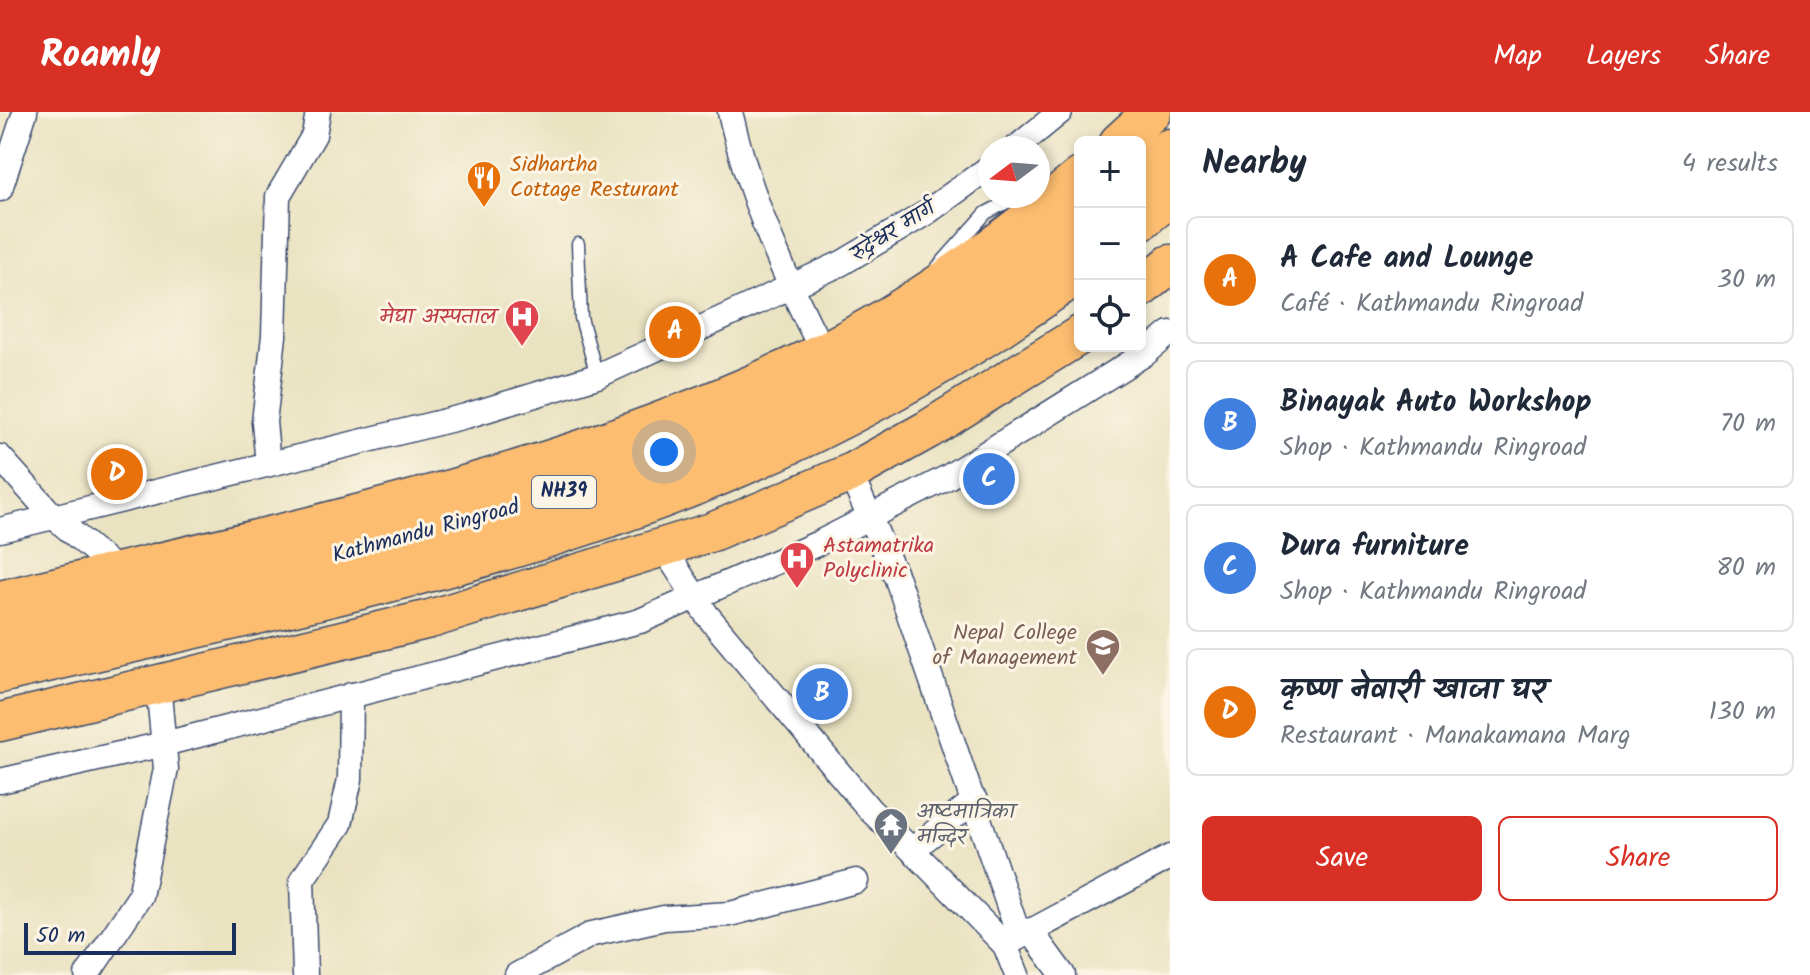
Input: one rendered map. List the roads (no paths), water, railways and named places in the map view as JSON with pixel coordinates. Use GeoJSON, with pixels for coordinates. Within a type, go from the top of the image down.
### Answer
{"type":"FeatureCollection","features":[{"type":"Feature","properties":{"kind":"highway"},"geometry":{"type":"LineString","coordinates":[[1146,171],[1170,151]]}},
{"type":"Feature","properties":{"kind":"highway"},"geometry":{"type":"LineString","coordinates":[[1146,213],[1170,193]]}},
{"type":"Feature","properties":{"kind":"highway","name":"Kathmandu Ringroad"},"geometry":{"type":"LineString","coordinates":[[0,639],[408,539],[660,462],[734,433],[861,371],[933,331],[1074,231]]}},
{"type":"Feature","properties":{"kind":"highway","name":"Kathmandu Ringroad"},"geometry":{"type":"LineString","coordinates":[[0,671],[404,576],[485,554],[629,507],[760,455],[873,400],[990,332],[1074,273]]}},
{"type":"Feature","properties":{"kind":"main road"},"geometry":{"type":"LineString","coordinates":[[1126,136],[1152,112]]}},
{"type":"Feature","properties":{"kind":"main road"},"geometry":{"type":"LineString","coordinates":[[0,600],[452,489],[578,452],[713,402],[823,352],[903,306],[989,248],[1069,178]]}},
{"type":"Feature","properties":{"kind":"main road"},"geometry":{"type":"LineString","coordinates":[[1146,284],[1170,264]]}},
{"type":"Feature","properties":{"kind":"main road"},"geometry":{"type":"LineString","coordinates":[[0,722],[417,623],[664,549],[850,473],[979,400],[1074,339]]}},
{"type":"Feature","properties":{"kind":"street"},"geometry":{"type":"LineString","coordinates":[[0,189],[25,112]]}},
{"type":"Feature","properties":{"kind":"street"},"geometry":{"type":"LineString","coordinates":[[268,464],[264,422],[274,336],[278,196],[314,135],[318,112]]}},
{"type":"Feature","properties":{"kind":"street"},"geometry":{"type":"LineString","coordinates":[[730,112],[743,169],[790,288],[823,352]]}},
{"type":"Feature","properties":{"kind":"street"},"geometry":{"type":"LineString","coordinates":[[1031,136],[1060,112]]}},
{"type":"Feature","properties":{"kind":"street","name":"रुद्रेश्वर मार्ग"},"geometry":{"type":"LineString","coordinates":[[0,530],[466,416],[597,376],[842,263],[926,213],[978,176]]}},
{"type":"Feature","properties":{"kind":"street"},"geometry":{"type":"LineString","coordinates":[[0,781],[164,744],[640,621],[872,516],[948,477],[1146,353],[1170,333]]}},
{"type":"Feature","properties":{"kind":"street"},"geometry":{"type":"LineString","coordinates":[[0,457],[54,517],[118,571]]}},
{"type":"Feature","properties":{"kind":"street"},"geometry":{"type":"LineString","coordinates":[[850,473],[872,516],[975,800],[1018,937],[1017,975]]}},
{"type":"Feature","properties":{"kind":"street"},"geometry":{"type":"LineString","coordinates":[[664,549],[696,598],[870,810],[912,850],[1063,975]]}},
{"type":"Feature","properties":{"kind":"street"},"geometry":{"type":"LineString","coordinates":[[87,975],[140,896],[166,769],[158,684]]}},
{"type":"Feature","properties":{"kind":"street"},"geometry":{"type":"LineString","coordinates":[[305,975],[302,880],[340,824],[350,779],[351,695]]}},
{"type":"Feature","properties":{"kind":"street"},"geometry":{"type":"LineString","coordinates":[[912,850],[975,800]]}},
{"type":"Feature","properties":{"kind":"street"},"geometry":{"type":"LineString","coordinates":[[1018,937],[1170,857]]}},
{"type":"Feature","properties":{"kind":"street"},"geometry":{"type":"LineString","coordinates":[[517,975],[592,934],[664,918],[730,914],[856,881]]}},
{"type":"Feature","properties":{"kind":"lane"},"geometry":{"type":"LineString","coordinates":[[903,306],[971,227],[996,208]]}},
{"type":"Feature","properties":{"kind":"lane"},"geometry":{"type":"LineString","coordinates":[[578,244],[581,318],[597,376]]}},
{"type":"Feature","properties":{"kind":"place","name":"Sidhartha Cottage Resturant"},"geometry":{"type":"Point","coordinates":[484,209]}},
{"type":"Feature","properties":{"kind":"place","name":"A Cafe and Lounge"},"geometry":{"type":"Point","coordinates":[675,332]}},
{"type":"Feature","properties":{"kind":"place","name":"मेघा अस्पताल"},"geometry":{"type":"Point","coordinates":[522,348]}},
{"type":"Feature","properties":{"kind":"place","name":"कृष्ण नेवारी खाजा घर"},"geometry":{"type":"Point","coordinates":[117,474]}},
{"type":"Feature","properties":{"kind":"place","name":"Dura furniture"},"geometry":{"type":"Point","coordinates":[989,479]}},
{"type":"Feature","properties":{"kind":"place","name":"Astamatrika Polyclinic"},"geometry":{"type":"Point","coordinates":[797,590]}},
{"type":"Feature","properties":{"kind":"place","name":"Nepal College of Management"},"geometry":{"type":"Point","coordinates":[1103,677]}},
{"type":"Feature","properties":{"kind":"place","name":"Binayak Auto Workshop"},"geometry":{"type":"Point","coordinates":[822,694]}},
{"type":"Feature","properties":{"kind":"place","name":"अष्टमात्रिका मन्दिर"},"geometry":{"type":"Point","coordinates":[891,856]}}]}
